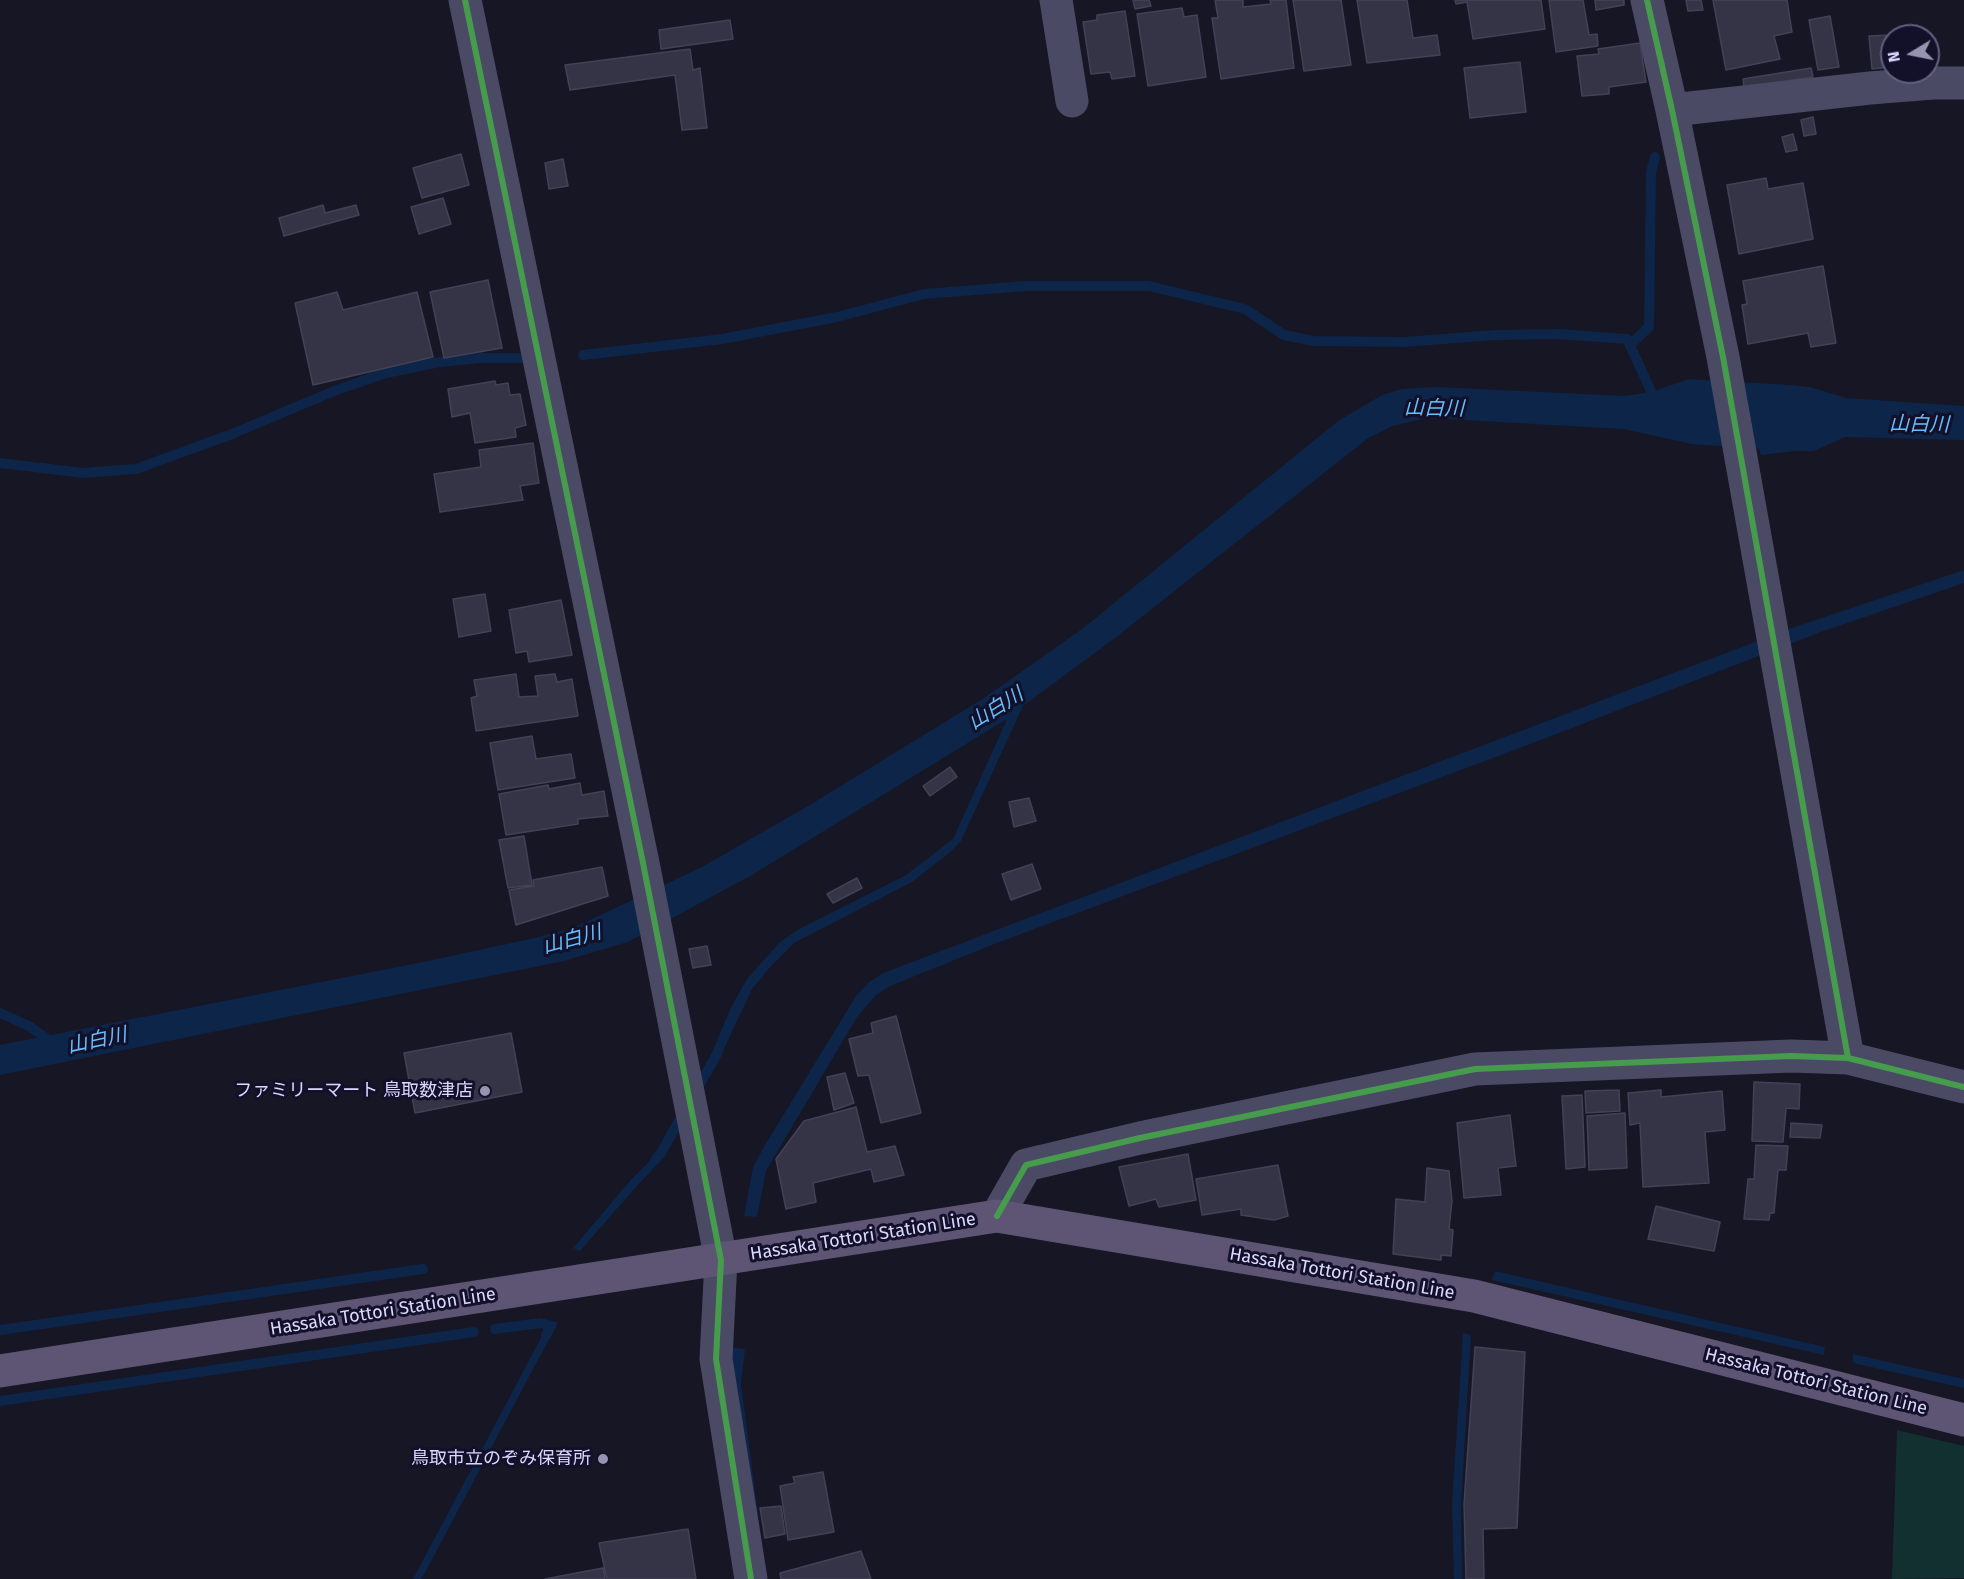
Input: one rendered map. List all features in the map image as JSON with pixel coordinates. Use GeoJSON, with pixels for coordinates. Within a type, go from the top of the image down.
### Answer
{"type":"FeatureCollection","features":[{"type":"Feature","properties":{"kind":"main road","name":"Hassaka Tottori Station Line"},"geometry":{"type":"LineString","coordinates":[[0,1371],[997,1216],[1474,1296],[1964,1420]]}},
{"type":"Feature","properties":{"kind":"street"},"geometry":{"type":"LineString","coordinates":[[465,0],[643,863],[721,1260],[716,1359],[751,1579]]}},
{"type":"Feature","properties":{"kind":"street"},"geometry":{"type":"LineString","coordinates":[[1056,0],[1071,101]]}},
{"type":"Feature","properties":{"kind":"street"},"geometry":{"type":"LineString","coordinates":[[1647,0],[1723,357],[1848,1058]]}},
{"type":"Feature","properties":{"kind":"street"},"geometry":{"type":"LineString","coordinates":[[1672,110],[1870,88],[1964,83]]}},
{"type":"Feature","properties":{"kind":"street"},"geometry":{"type":"LineString","coordinates":[[997,1216],[1026,1165],[1140,1138],[1475,1069],[1791,1056],[1848,1058],[1964,1087]]}},
{"type":"Feature","properties":{"kind":"green space"},"geometry":{"type":"Polygon","coordinates":[[[1897,1430],[1964,1446],[1964,1578],[1892,1579],[1897,1430]]]}},
{"type":"Feature","properties":{"kind":"water","name":"山白川"},"geometry":{"type":"Polygon","coordinates":[[[1689,379],[1790,385],[1810,387],[1846,398],[1964,406],[1964,440],[1845,437],[1814,451],[1761,455],[1759,449],[1692,444],[1623,429],[1427,418],[1392,426],[1367,439],[1115,638],[1023,706],[961,841],[912,882],[794,943],[752,989],[716,1066],[708,1062],[731,1007],[747,979],[780,942],[799,929],[906,875],[953,839],[1007,719],[752,875],[628,942],[564,961],[0,1075],[0,1045],[535,938],[575,927],[702,867],[813,803],[984,698],[1082,629],[1338,421],[1382,395],[1402,389],[1437,387],[1625,396],[1651,392],[1689,379]]]}},
{"type":"Feature","properties":{"kind":"water"},"geometry":{"type":"Polygon","coordinates":[[[1964,570],[1964,583],[1821,632],[1520,748],[997,943],[890,986],[876,995],[857,1017],[766,1171],[757,1217],[744,1216],[753,1167],[765,1145],[856,996],[868,983],[883,973],[1792,628],[1964,570]]]}},
{"type":"Feature","properties":{"kind":"water"},"geometry":{"type":"Polygon","coordinates":[[[661,1149],[666,1155],[580,1251],[573,1248],[629,1182],[661,1149]]]}},
{"type":"Feature","properties":{"kind":"water"},"geometry":{"type":"Polygon","coordinates":[[[1495,1271],[1825,1347],[1824,1355],[1492,1280],[1495,1271]]]}},
{"type":"Feature","properties":{"kind":"water"},"geometry":{"type":"Polygon","coordinates":[[[550,1321],[558,1322],[427,1569],[421,1579],[413,1579],[550,1321]]]}},
{"type":"Feature","properties":{"kind":"water"},"geometry":{"type":"Polygon","coordinates":[[[1463,1333],[1471,1335],[1461,1507],[1462,1579],[1454,1579],[1452,1504],[1463,1333]]]}},
{"type":"Feature","properties":{"kind":"water"},"geometry":{"type":"Polygon","coordinates":[[[730,1347],[745,1349],[741,1384],[763,1552],[730,1347]]]}},
{"type":"Feature","properties":{"kind":"water"},"geometry":{"type":"Polygon","coordinates":[[[1853,1354],[1964,1379],[1964,1388],[1853,1363],[1853,1354]]]}},
{"type":"Feature","properties":{"kind":"building"},"geometry":{"type":"Polygon","coordinates":[[[1133,0],[1149,0],[1151,6],[1135,9],[1133,0]]]}},
{"type":"Feature","properties":{"kind":"building"},"geometry":{"type":"Polygon","coordinates":[[[1215,0],[1243,0],[1243,7],[1271,4],[1270,0],[1286,0],[1294,68],[1221,79],[1212,18],[1218,18],[1215,0]]]}},
{"type":"Feature","properties":{"kind":"building"},"geometry":{"type":"Polygon","coordinates":[[[1293,0],[1341,0],[1351,65],[1304,71],[1293,0]]]}},
{"type":"Feature","properties":{"kind":"building"},"geometry":{"type":"Polygon","coordinates":[[[1357,0],[1407,0],[1413,38],[1437,35],[1440,55],[1367,63],[1357,0]]]}},
{"type":"Feature","properties":{"kind":"building"},"geometry":{"type":"Polygon","coordinates":[[[1455,0],[1541,0],[1545,29],[1473,39],[1467,2],[1456,4],[1455,0]]]}},
{"type":"Feature","properties":{"kind":"building"},"geometry":{"type":"Polygon","coordinates":[[[1549,0],[1583,0],[1589,35],[1597,34],[1598,46],[1556,52],[1549,0]]]}},
{"type":"Feature","properties":{"kind":"building"},"geometry":{"type":"Polygon","coordinates":[[[1595,0],[1624,0],[1624,5],[1596,10],[1595,0]]]}},
{"type":"Feature","properties":{"kind":"building"},"geometry":{"type":"Polygon","coordinates":[[[1686,0],[1701,0],[1703,10],[1688,11],[1686,0]]]}},
{"type":"Feature","properties":{"kind":"building"},"geometry":{"type":"Polygon","coordinates":[[[1713,0],[1787,0],[1792,32],[1774,36],[1780,59],[1726,70],[1713,0]]]}},
{"type":"Feature","properties":{"kind":"building"},"geometry":{"type":"Polygon","coordinates":[[[1182,8],[1184,17],[1197,15],[1206,77],[1148,86],[1137,14],[1182,8]]]}},
{"type":"Feature","properties":{"kind":"building"},"geometry":{"type":"Polygon","coordinates":[[[1125,11],[1135,76],[1112,79],[1110,72],[1091,74],[1083,22],[1097,20],[1097,15],[1125,11]]]}},
{"type":"Feature","properties":{"kind":"building"},"geometry":{"type":"Polygon","coordinates":[[[1830,16],[1839,67],[1818,70],[1809,20],[1830,16]]]}},
{"type":"Feature","properties":{"kind":"building"},"geometry":{"type":"Polygon","coordinates":[[[730,20],[733,39],[661,49],[659,30],[730,20]]]}},
{"type":"Feature","properties":{"kind":"building"},"geometry":{"type":"Polygon","coordinates":[[[1869,36],[1880,36],[1880,68],[1872,69],[1869,36]]]}},
{"type":"Feature","properties":{"kind":"building"},"geometry":{"type":"Polygon","coordinates":[[[1640,43],[1646,82],[1609,87],[1609,94],[1582,96],[1577,56],[1599,54],[1598,49],[1640,43]]]}},
{"type":"Feature","properties":{"kind":"building"},"geometry":{"type":"Polygon","coordinates":[[[690,49],[693,70],[700,68],[707,128],[682,130],[675,75],[570,90],[565,65],[690,49]]]}},
{"type":"Feature","properties":{"kind":"building"},"geometry":{"type":"Polygon","coordinates":[[[1520,62],[1526,112],[1470,118],[1464,68],[1520,62]]]}},
{"type":"Feature","properties":{"kind":"building"},"geometry":{"type":"Polygon","coordinates":[[[1811,68],[1813,77],[1744,87],[1743,79],[1811,68]]]}},
{"type":"Feature","properties":{"kind":"building"},"geometry":{"type":"Polygon","coordinates":[[[1813,117],[1816,134],[1804,136],[1801,120],[1813,117]]]}},
{"type":"Feature","properties":{"kind":"building"},"geometry":{"type":"Polygon","coordinates":[[[1793,134],[1797,150],[1786,152],[1782,137],[1793,134]]]}},
{"type":"Feature","properties":{"kind":"building"},"geometry":{"type":"Polygon","coordinates":[[[461,154],[469,185],[422,198],[413,168],[461,154]]]}},
{"type":"Feature","properties":{"kind":"building"},"geometry":{"type":"Polygon","coordinates":[[[563,159],[568,186],[549,189],[545,163],[563,159]]]}},
{"type":"Feature","properties":{"kind":"building"},"geometry":{"type":"Polygon","coordinates":[[[1766,178],[1768,189],[1803,183],[1813,239],[1739,254],[1727,185],[1766,178]]]}},
{"type":"Feature","properties":{"kind":"building"},"geometry":{"type":"Polygon","coordinates":[[[443,198],[451,224],[419,234],[411,207],[443,198]]]}},
{"type":"Feature","properties":{"kind":"building"},"geometry":{"type":"Polygon","coordinates":[[[323,205],[325,213],[356,205],[359,215],[284,236],[279,218],[323,205]]]}},
{"type":"Feature","properties":{"kind":"building"},"geometry":{"type":"Polygon","coordinates":[[[1823,266],[1836,343],[1811,347],[1808,333],[1748,344],[1742,305],[1747,304],[1743,281],[1823,266]]]}},
{"type":"Feature","properties":{"kind":"building"},"geometry":{"type":"Polygon","coordinates":[[[488,280],[502,348],[444,358],[430,292],[488,280]]]}},
{"type":"Feature","properties":{"kind":"building"},"geometry":{"type":"Polygon","coordinates":[[[337,292],[343,310],[417,292],[433,357],[313,385],[295,303],[337,292]]]}},
{"type":"Feature","properties":{"kind":"building"},"geometry":{"type":"Polygon","coordinates":[[[495,381],[496,385],[508,383],[510,395],[520,394],[526,425],[515,428],[516,437],[475,443],[470,413],[452,417],[448,389],[495,381]]]}},
{"type":"Feature","properties":{"kind":"building"},"geometry":{"type":"Polygon","coordinates":[[[533,443],[539,483],[520,486],[523,500],[440,512],[434,474],[481,467],[479,450],[533,443]]]}},
{"type":"Feature","properties":{"kind":"building"},"geometry":{"type":"Polygon","coordinates":[[[485,594],[491,631],[459,637],[453,599],[485,594]]]}},
{"type":"Feature","properties":{"kind":"building"},"geometry":{"type":"Polygon","coordinates":[[[561,600],[572,655],[529,662],[527,651],[516,653],[509,610],[561,600]]]}},
{"type":"Feature","properties":{"kind":"building"},"geometry":{"type":"Polygon","coordinates":[[[516,674],[519,697],[538,696],[535,676],[555,674],[557,682],[572,679],[578,716],[476,731],[471,698],[477,696],[474,680],[516,674]]]}},
{"type":"Feature","properties":{"kind":"building"},"geometry":{"type":"Polygon","coordinates":[[[532,736],[536,759],[571,754],[575,778],[498,790],[490,743],[532,736]]]}},
{"type":"Feature","properties":{"kind":"building"},"geometry":{"type":"Polygon","coordinates":[[[950,767],[957,777],[930,796],[923,786],[950,767]]]}},
{"type":"Feature","properties":{"kind":"building"},"geometry":{"type":"Polygon","coordinates":[[[580,783],[582,795],[604,791],[608,816],[578,819],[578,824],[506,835],[499,794],[548,785],[549,789],[580,783]]]}},
{"type":"Feature","properties":{"kind":"building"},"geometry":{"type":"Polygon","coordinates":[[[1029,798],[1036,821],[1014,827],[1009,802],[1029,798]]]}},
{"type":"Feature","properties":{"kind":"building"},"geometry":{"type":"Polygon","coordinates":[[[524,836],[532,885],[508,888],[499,840],[524,836]]]}},
{"type":"Feature","properties":{"kind":"building"},"geometry":{"type":"Polygon","coordinates":[[[1032,864],[1041,889],[1011,900],[1002,874],[1032,864]]]}},
{"type":"Feature","properties":{"kind":"building"},"geometry":{"type":"Polygon","coordinates":[[[602,867],[608,896],[516,925],[509,890],[534,886],[533,880],[602,867]]]}},
{"type":"Feature","properties":{"kind":"building"},"geometry":{"type":"Polygon","coordinates":[[[857,878],[862,888],[833,903],[827,894],[857,878]]]}},
{"type":"Feature","properties":{"kind":"building"},"geometry":{"type":"Polygon","coordinates":[[[707,946],[711,965],[693,968],[689,949],[707,946]]]}},
{"type":"Feature","properties":{"kind":"building"},"geometry":{"type":"Polygon","coordinates":[[[896,1016],[921,1113],[881,1123],[869,1075],[858,1076],[849,1039],[873,1033],[871,1023],[896,1016]]]}},
{"type":"Feature","properties":{"kind":"building"},"geometry":{"type":"Polygon","coordinates":[[[511,1033],[522,1092],[415,1113],[404,1053],[511,1033]]]}},
{"type":"Feature","properties":{"kind":"building"},"geometry":{"type":"Polygon","coordinates":[[[845,1073],[854,1103],[834,1110],[827,1077],[845,1073]]]}},
{"type":"Feature","properties":{"kind":"building"},"geometry":{"type":"Polygon","coordinates":[[[1754,1082],[1800,1084],[1799,1109],[1786,1108],[1783,1142],[1752,1141],[1754,1082]]]}},
{"type":"Feature","properties":{"kind":"building"},"geometry":{"type":"Polygon","coordinates":[[[1619,1090],[1620,1111],[1586,1113],[1585,1091],[1619,1090]]]}},
{"type":"Feature","properties":{"kind":"building"},"geometry":{"type":"Polygon","coordinates":[[[1661,1090],[1661,1097],[1722,1091],[1725,1130],[1705,1132],[1709,1183],[1643,1187],[1640,1123],[1630,1125],[1628,1093],[1661,1090]]]}},
{"type":"Feature","properties":{"kind":"building"},"geometry":{"type":"Polygon","coordinates":[[[1582,1095],[1585,1167],[1566,1169],[1562,1096],[1582,1095]]]}},
{"type":"Feature","properties":{"kind":"building"},"geometry":{"type":"Polygon","coordinates":[[[856,1107],[867,1152],[895,1146],[904,1175],[874,1182],[871,1169],[813,1183],[816,1202],[786,1209],[776,1159],[804,1121],[856,1107]]]}},
{"type":"Feature","properties":{"kind":"building"},"geometry":{"type":"Polygon","coordinates":[[[1625,1113],[1627,1168],[1589,1170],[1587,1116],[1625,1113]]]}},
{"type":"Feature","properties":{"kind":"building"},"geometry":{"type":"Polygon","coordinates":[[[1510,1115],[1516,1166],[1498,1168],[1501,1195],[1464,1198],[1457,1123],[1510,1115]]]}},
{"type":"Feature","properties":{"kind":"building"},"geometry":{"type":"Polygon","coordinates":[[[1791,1123],[1822,1125],[1820,1138],[1790,1137],[1791,1123]]]}},
{"type":"Feature","properties":{"kind":"building"},"geometry":{"type":"Polygon","coordinates":[[[1756,1145],[1788,1146],[1786,1170],[1778,1170],[1774,1213],[1770,1213],[1769,1220],[1744,1219],[1748,1179],[1754,1179],[1756,1145]]]}},
{"type":"Feature","properties":{"kind":"building"},"geometry":{"type":"Polygon","coordinates":[[[1188,1154],[1196,1200],[1159,1207],[1156,1199],[1129,1206],[1119,1167],[1188,1154]]]}},
{"type":"Feature","properties":{"kind":"building"},"geometry":{"type":"Polygon","coordinates":[[[1278,1165],[1288,1216],[1274,1220],[1241,1215],[1241,1209],[1202,1215],[1196,1179],[1278,1165]]]}},
{"type":"Feature","properties":{"kind":"building"},"geometry":{"type":"Polygon","coordinates":[[[1427,1168],[1449,1171],[1452,1201],[1449,1229],[1453,1230],[1451,1256],[1441,1255],[1441,1260],[1393,1254],[1396,1199],[1425,1202],[1427,1168]]]}},
{"type":"Feature","properties":{"kind":"building"},"geometry":{"type":"Polygon","coordinates":[[[1656,1206],[1720,1222],[1714,1251],[1648,1239],[1656,1206]]]}},
{"type":"Feature","properties":{"kind":"building"},"geometry":{"type":"Polygon","coordinates":[[[1475,1347],[1525,1352],[1517,1528],[1483,1529],[1484,1579],[1466,1579],[1464,1504],[1475,1347]]]}},
{"type":"Feature","properties":{"kind":"building"},"geometry":{"type":"Polygon","coordinates":[[[823,1472],[834,1532],[788,1540],[780,1486],[795,1483],[793,1477],[823,1472]]]}},
{"type":"Feature","properties":{"kind":"building"},"geometry":{"type":"Polygon","coordinates":[[[781,1506],[785,1534],[765,1538],[760,1508],[781,1506]]]}},
{"type":"Feature","properties":{"kind":"building"},"geometry":{"type":"Polygon","coordinates":[[[688,1529],[696,1579],[607,1579],[599,1543],[688,1529]]]}},
{"type":"Feature","properties":{"kind":"building"},"geometry":{"type":"Polygon","coordinates":[[[861,1551],[871,1579],[781,1579],[780,1573],[861,1551]]]}},
{"type":"Feature","properties":{"kind":"building"},"geometry":{"type":"Polygon","coordinates":[[[603,1568],[605,1579],[545,1579],[603,1568]]]}},
{"type":"Feature","properties":{"kind":"waterway"},"geometry":{"type":"LineString","coordinates":[[1630,345],[1649,327],[1651,172],[1655,157]]}},
{"type":"Feature","properties":{"kind":"waterway"},"geometry":{"type":"LineString","coordinates":[[583,355],[722,339],[837,317],[924,294],[1026,286],[1149,286],[1245,309],[1284,335],[1314,341],[1404,342],[1496,335],[1559,334],[1627,339],[1657,404]]}},
{"type":"Feature","properties":{"kind":"waterway"},"geometry":{"type":"LineString","coordinates":[[0,463],[83,473],[136,469],[232,434],[334,391],[386,373],[440,362],[481,358],[527,358]]}},
{"type":"Feature","properties":{"kind":"waterway"},"geometry":{"type":"LineString","coordinates":[[0,1013],[29,1026],[53,1043]]}},
{"type":"Feature","properties":{"kind":"waterway"},"geometry":{"type":"LineString","coordinates":[[696,1091],[718,1052]]}},
{"type":"Feature","properties":{"kind":"waterway"},"geometry":{"type":"LineString","coordinates":[[655,1160],[684,1112]]}},
{"type":"Feature","properties":{"kind":"waterway"},"geometry":{"type":"LineString","coordinates":[[0,1330],[423,1269]]}},
{"type":"Feature","properties":{"kind":"waterway"},"geometry":{"type":"LineString","coordinates":[[495,1329],[541,1323],[551,1326],[546,1335]]}},
{"type":"Feature","properties":{"kind":"waterway"},"geometry":{"type":"LineString","coordinates":[[0,1401],[474,1332]]}},
{"type":"Feature","properties":{"kind":"cycle path"},"geometry":{"type":"LineString","coordinates":[[465,0],[643,863],[721,1260],[716,1359],[751,1579]]}},
{"type":"Feature","properties":{"kind":"cycle path"},"geometry":{"type":"LineString","coordinates":[[1647,0],[1723,357],[1848,1058]]}},
{"type":"Feature","properties":{"kind":"cycle path"},"geometry":{"type":"LineString","coordinates":[[997,1216],[1026,1165],[1140,1138],[1475,1069],[1791,1056],[1848,1058],[1964,1087]]}},
{"type":"Feature","properties":{"kind":"place","name":"ファミリーマート 鳥取数津店"},"geometry":{"type":"Point","coordinates":[485,1091]}},
{"type":"Feature","properties":{"kind":"place","name":"鳥取市立のぞみ保育所"},"geometry":{"type":"Point","coordinates":[603,1459]}}]}
